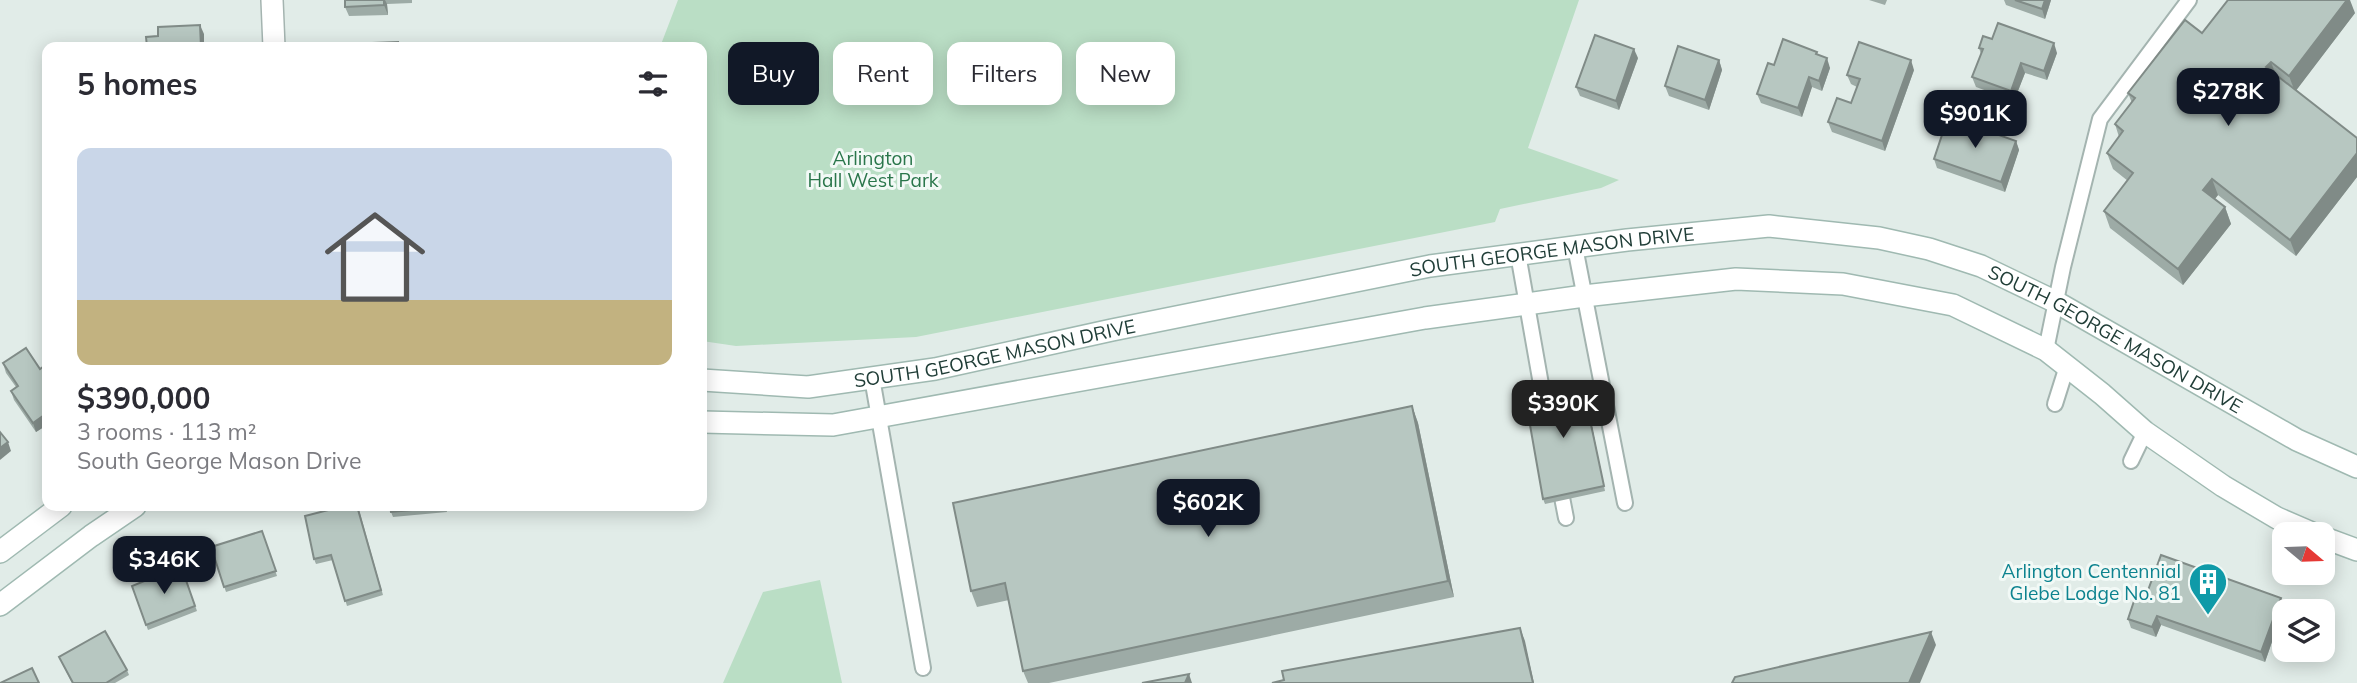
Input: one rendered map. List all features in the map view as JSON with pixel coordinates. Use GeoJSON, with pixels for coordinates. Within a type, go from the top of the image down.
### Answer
{"type":"FeatureCollection","features":[{"type":"Feature","properties":{"kind":"main road"},"geometry":{"type":"LineString","coordinates":[[272,0],[274,42]]}},
{"type":"Feature","properties":{"kind":"main road","name":"SOUTH GEORGE MASON DRIVE"},"geometry":{"type":"LineString","coordinates":[[707,380],[808,387],[935,369],[1112,330],[1430,266],[1769,226],[1879,238],[1929,249],[1982,266],[2056,302],[2297,440],[2357,467]]}},
{"type":"Feature","properties":{"kind":"main road","name":"SOUTH GEORGE MASON DRIVE"},"geometry":{"type":"LineString","coordinates":[[707,422],[833,425],[1426,318],[1584,296],[1736,279],[1843,284],[1953,305],[2046,350],[2145,432],[2243,499],[2285,522]]}},
{"type":"Feature","properties":{"kind":"main road"},"geometry":{"type":"LineString","coordinates":[[0,552],[54,511]]}},
{"type":"Feature","properties":{"kind":"main road"},"geometry":{"type":"LineString","coordinates":[[0,604],[128,511]]}},
{"type":"Feature","properties":{"kind":"main road"},"geometry":{"type":"LineString","coordinates":[[2335,542],[2357,550]]}},
{"type":"Feature","properties":{"kind":"lane"},"geometry":{"type":"LineString","coordinates":[[2046,350],[2100,119],[2189,0]]}},
{"type":"Feature","properties":{"kind":"lane"},"geometry":{"type":"LineString","coordinates":[[1575,247],[1625,503]]}},
{"type":"Feature","properties":{"kind":"lane"},"geometry":{"type":"LineString","coordinates":[[1518,254],[1549,427]]}},
{"type":"Feature","properties":{"kind":"lane"},"geometry":{"type":"LineString","coordinates":[[2055,404],[2067,366]]}},
{"type":"Feature","properties":{"kind":"lane"},"geometry":{"type":"LineString","coordinates":[[872,378],[923,668]]}},
{"type":"Feature","properties":{"kind":"lane"},"geometry":{"type":"LineString","coordinates":[[2131,461],[2145,432]]}},
{"type":"Feature","properties":{"kind":"lane"},"geometry":{"type":"LineString","coordinates":[[1556,466],[1566,518]]}},
{"type":"Feature","properties":{"kind":"green space","name":"Arlington Hall West Park"},"geometry":{"type":"Polygon","coordinates":[[[678,0],[1579,0],[1528,148],[1619,180],[1601,188],[1500,209],[1495,222],[916,337],[736,346],[707,342],[707,42],[662,42],[678,0]]]}},
{"type":"Feature","properties":{"kind":"green space"},"geometry":{"type":"Polygon","coordinates":[[[820,580],[842,683],[723,683],[763,592],[820,580]]]}},
{"type":"Feature","properties":{"kind":"building"},"geometry":{"type":"Polygon","coordinates":[[[345,0],[384,0],[384,5],[345,7],[345,0]]]}},
{"type":"Feature","properties":{"kind":"building"},"geometry":{"type":"Polygon","coordinates":[[[2015,0],[2045,0],[2042,9],[2015,0]]]}},
{"type":"Feature","properties":{"kind":"building"},"geometry":{"type":"Polygon","coordinates":[[[2228,0],[2347,0],[2289,76],[2271,62],[2266,67],[2357,138],[2357,153],[2290,240],[2212,179],[2203,190],[2225,207],[2178,269],[2104,211],[2133,173],[2107,153],[2123,131],[2115,124],[2135,98],[2128,93],[2185,20],[2202,33],[2228,0]]]}},
{"type":"Feature","properties":{"kind":"building"},"geometry":{"type":"Polygon","coordinates":[[[1998,23],[2054,43],[2044,71],[2021,63],[2011,91],[1972,77],[1983,49],[1979,48],[1983,36],[1992,39],[1998,23]]]}},
{"type":"Feature","properties":{"kind":"building"},"geometry":{"type":"Polygon","coordinates":[[[200,25],[201,42],[146,42],[146,37],[158,36],[158,27],[200,25]]]}},
{"type":"Feature","properties":{"kind":"building"},"geometry":{"type":"Polygon","coordinates":[[[1595,35],[1634,49],[1616,101],[1576,87],[1595,35]]]}},
{"type":"Feature","properties":{"kind":"building"},"geometry":{"type":"Polygon","coordinates":[[[1783,39],[1827,58],[1819,81],[1809,77],[1798,108],[1757,94],[1768,63],[1774,65],[1783,39]]]}},
{"type":"Feature","properties":{"kind":"building"},"geometry":{"type":"Polygon","coordinates":[[[1859,42],[1911,60],[1882,141],[1828,122],[1837,98],[1851,103],[1860,79],[1847,75],[1859,42]]]}},
{"type":"Feature","properties":{"kind":"building"},"geometry":{"type":"Polygon","coordinates":[[[1678,46],[1719,60],[1705,100],[1665,86],[1678,46]]]}},
{"type":"Feature","properties":{"kind":"building"},"geometry":{"type":"Polygon","coordinates":[[[1948,117],[2016,141],[2001,182],[1934,159],[1948,117]]]}},
{"type":"Feature","properties":{"kind":"building"},"geometry":{"type":"Polygon","coordinates":[[[26,348],[40,369],[42,368],[42,417],[33,423],[11,391],[18,386],[3,363],[26,348]]]}},
{"type":"Feature","properties":{"kind":"building"},"geometry":{"type":"Polygon","coordinates":[[[1582,382],[1604,486],[1543,499],[1524,391],[1582,382]]]}},
{"type":"Feature","properties":{"kind":"building"},"geometry":{"type":"Polygon","coordinates":[[[1412,406],[1448,581],[1023,671],[1005,583],[971,591],[953,503],[1412,406]]]}},
{"type":"Feature","properties":{"kind":"building"},"geometry":{"type":"Polygon","coordinates":[[[0,432],[8,442],[0,448],[0,432]]]}},
{"type":"Feature","properties":{"kind":"building"},"geometry":{"type":"Polygon","coordinates":[[[324,511],[358,511],[381,590],[345,601],[331,555],[314,559],[305,516],[324,511]]]}},
{"type":"Feature","properties":{"kind":"building"},"geometry":{"type":"Polygon","coordinates":[[[262,531],[276,571],[224,587],[211,547],[262,531]]]}},
{"type":"Feature","properties":{"kind":"building","name":"Arlington Centennial Glebe Lodge No. 81"},"geometry":{"type":"Polygon","coordinates":[[[2161,555],[2281,598],[2272,599],[2272,622],[2261,652],[2157,616],[2152,627],[2128,619],[2138,589],[2147,593],[2161,555]]]}},
{"type":"Feature","properties":{"kind":"building"},"geometry":{"type":"Polygon","coordinates":[[[181,566],[195,606],[146,625],[132,586],[181,566]]]}},
{"type":"Feature","properties":{"kind":"building"},"geometry":{"type":"Polygon","coordinates":[[[1520,628],[1533,683],[1272,683],[1284,680],[1282,671],[1520,628]]]}},
{"type":"Feature","properties":{"kind":"building"},"geometry":{"type":"Polygon","coordinates":[[[105,631],[127,670],[106,683],[73,683],[59,657],[105,631]]]}},
{"type":"Feature","properties":{"kind":"building"},"geometry":{"type":"Polygon","coordinates":[[[1931,632],[1909,683],[1732,683],[1735,677],[1931,632]]]}},
{"type":"Feature","properties":{"kind":"building"},"geometry":{"type":"Polygon","coordinates":[[[32,668],[39,683],[0,683],[32,668]]]}},
{"type":"Feature","properties":{"kind":"building"},"geometry":{"type":"Polygon","coordinates":[[[1189,674],[1185,683],[1142,683],[1189,674]]]}},
{"type":"Feature","properties":{"kind":"place","name":"Arlington Centennial Glebe Lodge No. 81"},"geometry":{"type":"Point","coordinates":[2208,616]}}]}
